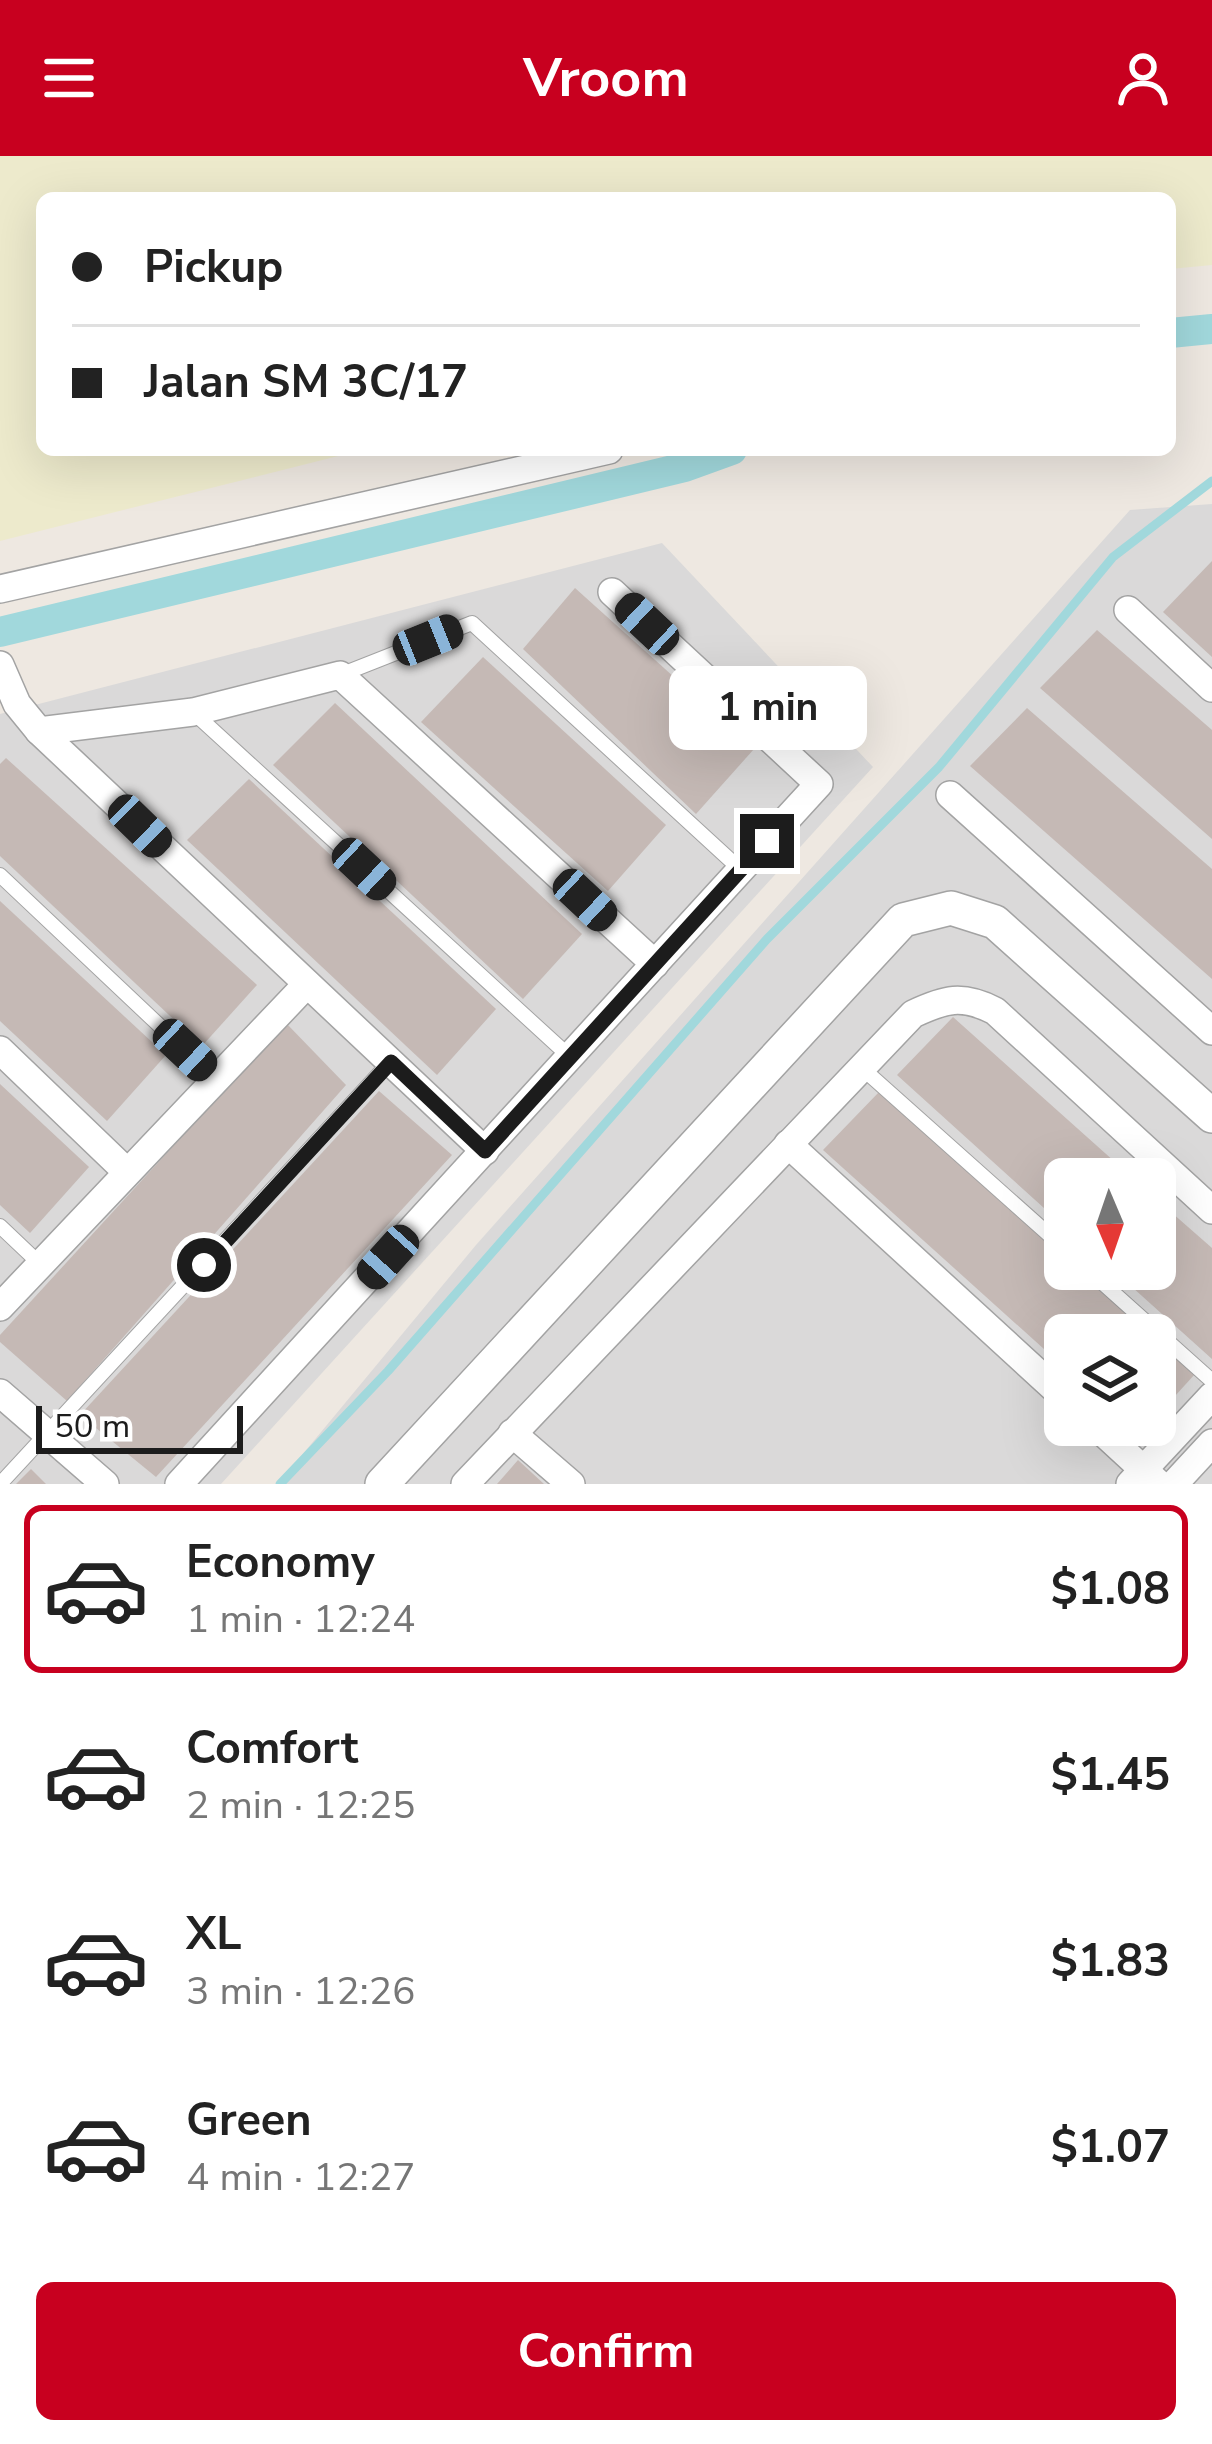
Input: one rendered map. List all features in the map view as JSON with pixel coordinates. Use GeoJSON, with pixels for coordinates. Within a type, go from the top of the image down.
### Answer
{"type":"FeatureCollection","features":[{"type":"Feature","properties":{"kind":"street"},"geometry":{"type":"LineString","coordinates":[[0,590],[583,456]]}},
{"type":"Feature","properties":{"kind":"street"},"geometry":{"type":"LineString","coordinates":[[193,1479],[819,784],[612,592]]}},
{"type":"Feature","properties":{"kind":"street"},"geometry":{"type":"LineString","coordinates":[[1128,610],[1212,688]]}},
{"type":"Feature","properties":{"kind":"street"},"geometry":{"type":"LineString","coordinates":[[2,674],[39,731],[485,1151]]}},
{"type":"Feature","properties":{"kind":"street"},"geometry":{"type":"LineString","coordinates":[[39,731],[193,712],[340,675],[655,964]]}},
{"type":"Feature","properties":{"kind":"street"},"geometry":{"type":"LineString","coordinates":[[950,795],[1212,1031]]}},
{"type":"Feature","properties":{"kind":"street"},"geometry":{"type":"LineString","coordinates":[[382,1484],[903,920],[951,908],[995,922],[1209,1107]]}},
{"type":"Feature","properties":{"kind":"street"},"geometry":{"type":"LineString","coordinates":[[0,1307],[308,985]]}},
{"type":"Feature","properties":{"kind":"street"},"geometry":{"type":"LineString","coordinates":[[464,1484],[914,1014],[947,998],[973,1000],[1049,1058],[1212,1210]]}},
{"type":"Feature","properties":{"kind":"street"},"geometry":{"type":"LineString","coordinates":[[0,1049],[126,1171]]}},
{"type":"Feature","properties":{"kind":"street"},"geometry":{"type":"LineString","coordinates":[[788,1144],[1044,1379]]}},
{"type":"Feature","properties":{"kind":"street"},"geometry":{"type":"LineString","coordinates":[[0,1393],[105,1484]]}},
{"type":"Feature","properties":{"kind":"street"},"geometry":{"type":"LineString","coordinates":[[1114,1446],[1144,1479],[1212,1396]]}},
{"type":"Feature","properties":{"kind":"street"},"geometry":{"type":"LineString","coordinates":[[512,1432],[572,1484]]}},
{"type":"Feature","properties":{"kind":"street"},"geometry":{"type":"LineString","coordinates":[[1174,1484],[1212,1443]]}},
{"type":"Feature","properties":{"kind":"lane"},"geometry":{"type":"LineString","coordinates":[[340,675],[472,623],[741,870]]}},
{"type":"Feature","properties":{"kind":"lane"},"geometry":{"type":"LineString","coordinates":[[193,712],[570,1058]]}},
{"type":"Feature","properties":{"kind":"lane"},"geometry":{"type":"LineString","coordinates":[[0,875],[216,1079]]}},
{"type":"Feature","properties":{"kind":"lane"},"geometry":{"type":"LineString","coordinates":[[0,1484],[391,1062]]}},
{"type":"Feature","properties":{"kind":"lane"},"geometry":{"type":"LineString","coordinates":[[862,1068],[1044,1231]]}},
{"type":"Feature","properties":{"kind":"lane"},"geometry":{"type":"LineString","coordinates":[[0,1226],[40,1264]]}},
{"type":"Feature","properties":{"kind":"lane"},"geometry":{"type":"LineString","coordinates":[[1110,1290],[1212,1381]]}},
{"type":"Feature","properties":{"kind":"shaded area"},"geometry":{"type":"Polygon","coordinates":[[[0,156],[1212,156],[1212,265],[1176,268],[1176,192],[36,192],[36,456],[338,456],[0,541],[0,156]]]}},
{"type":"Feature","properties":{"kind":"shaded area"},"geometry":{"type":"Polygon","coordinates":[[[1212,504],[1212,1484],[278,1484],[476,1245],[1130,510],[1212,504]]]}},
{"type":"Feature","properties":{"kind":"shaded area"},"geometry":{"type":"Polygon","coordinates":[[[662,543],[873,767],[221,1484],[0,1484],[0,714],[662,543]]]}},
{"type":"Feature","properties":{"kind":"building"},"geometry":{"type":"Polygon","coordinates":[[[1212,561],[1212,657],[1163,612],[1212,561]]]}},
{"type":"Feature","properties":{"kind":"building"},"geometry":{"type":"Polygon","coordinates":[[[575,588],[754,749],[696,814],[523,649],[575,588]]]}},
{"type":"Feature","properties":{"kind":"building"},"geometry":{"type":"Polygon","coordinates":[[[1097,630],[1212,730],[1212,839],[1040,688],[1097,630]]]}},
{"type":"Feature","properties":{"kind":"building"},"geometry":{"type":"Polygon","coordinates":[[[483,657],[666,825],[608,891],[421,722],[483,657]]]}},
{"type":"Feature","properties":{"kind":"building"},"geometry":{"type":"Polygon","coordinates":[[[335,703],[582,934],[523,999],[273,765],[335,703]]]}},
{"type":"Feature","properties":{"kind":"building"},"geometry":{"type":"Polygon","coordinates":[[[1027,708],[1212,869],[1212,979],[970,766],[1027,708]]]}},
{"type":"Feature","properties":{"kind":"building"},"geometry":{"type":"Polygon","coordinates":[[[6,758],[257,985],[202,1046],[0,856],[0,764],[6,758]]]}},
{"type":"Feature","properties":{"kind":"building"},"geometry":{"type":"Polygon","coordinates":[[[249,779],[496,1009],[437,1075],[187,840],[249,779]]]}},
{"type":"Feature","properties":{"kind":"building"},"geometry":{"type":"Polygon","coordinates":[[[0,901],[166,1055],[107,1121],[0,1021],[0,901]]]}},
{"type":"Feature","properties":{"kind":"building"},"geometry":{"type":"Polygon","coordinates":[[[953,1017],[1111,1158],[1044,1158],[1044,1208],[897,1075],[953,1017]]]}},
{"type":"Feature","properties":{"kind":"building"},"geometry":{"type":"Polygon","coordinates":[[[286,1023],[346,1085],[67,1401],[0,1342],[0,1335],[286,1023]]]}},
{"type":"Feature","properties":{"kind":"building"},"geometry":{"type":"Polygon","coordinates":[[[0,1084],[89,1167],[30,1233],[0,1205],[0,1084]]]}},
{"type":"Feature","properties":{"kind":"building"},"geometry":{"type":"Polygon","coordinates":[[[379,1091],[452,1155],[156,1477],[80,1415],[379,1091]]]}},
{"type":"Feature","properties":{"kind":"building"},"geometry":{"type":"Polygon","coordinates":[[[879,1092],[1044,1239],[1044,1290],[1101,1290],[1127,1314],[1044,1314],[1044,1349],[823,1150],[879,1092]]]}},
{"type":"Feature","properties":{"kind":"building"},"geometry":{"type":"Polygon","coordinates":[[[1176,1216],[1212,1248],[1212,1359],[1176,1327],[1176,1314],[1162,1314],[1135,1290],[1176,1290],[1176,1216]]]}},
{"type":"Feature","properties":{"kind":"building"},"geometry":{"type":"Polygon","coordinates":[[[1176,1357],[1195,1374],[1176,1395],[1176,1357]]]}},
{"type":"Feature","properties":{"kind":"building"},"geometry":{"type":"Polygon","coordinates":[[[518,1460],[544,1484],[497,1484],[518,1460]]]}},
{"type":"Feature","properties":{"kind":"building"},"geometry":{"type":"Polygon","coordinates":[[[31,1469],[46,1484],[16,1484],[31,1469]]]}},
{"type":"Feature","properties":{"kind":"waterway"},"geometry":{"type":"LineString","coordinates":[[1176,332],[1212,329]]}},
{"type":"Feature","properties":{"kind":"waterway"},"geometry":{"type":"LineString","coordinates":[[0,632],[715,456]]}},
{"type":"Feature","properties":{"kind":"waterway"},"geometry":{"type":"LineString","coordinates":[[280,1484],[388,1371],[767,939],[939,767],[1113,557],[1212,481]]}},
{"type":"Feature","properties":{"kind":"route"},"geometry":{"type":"LineString","coordinates":[[204,1265],[391,1062],[485,1151],[767,841]]}}]}
